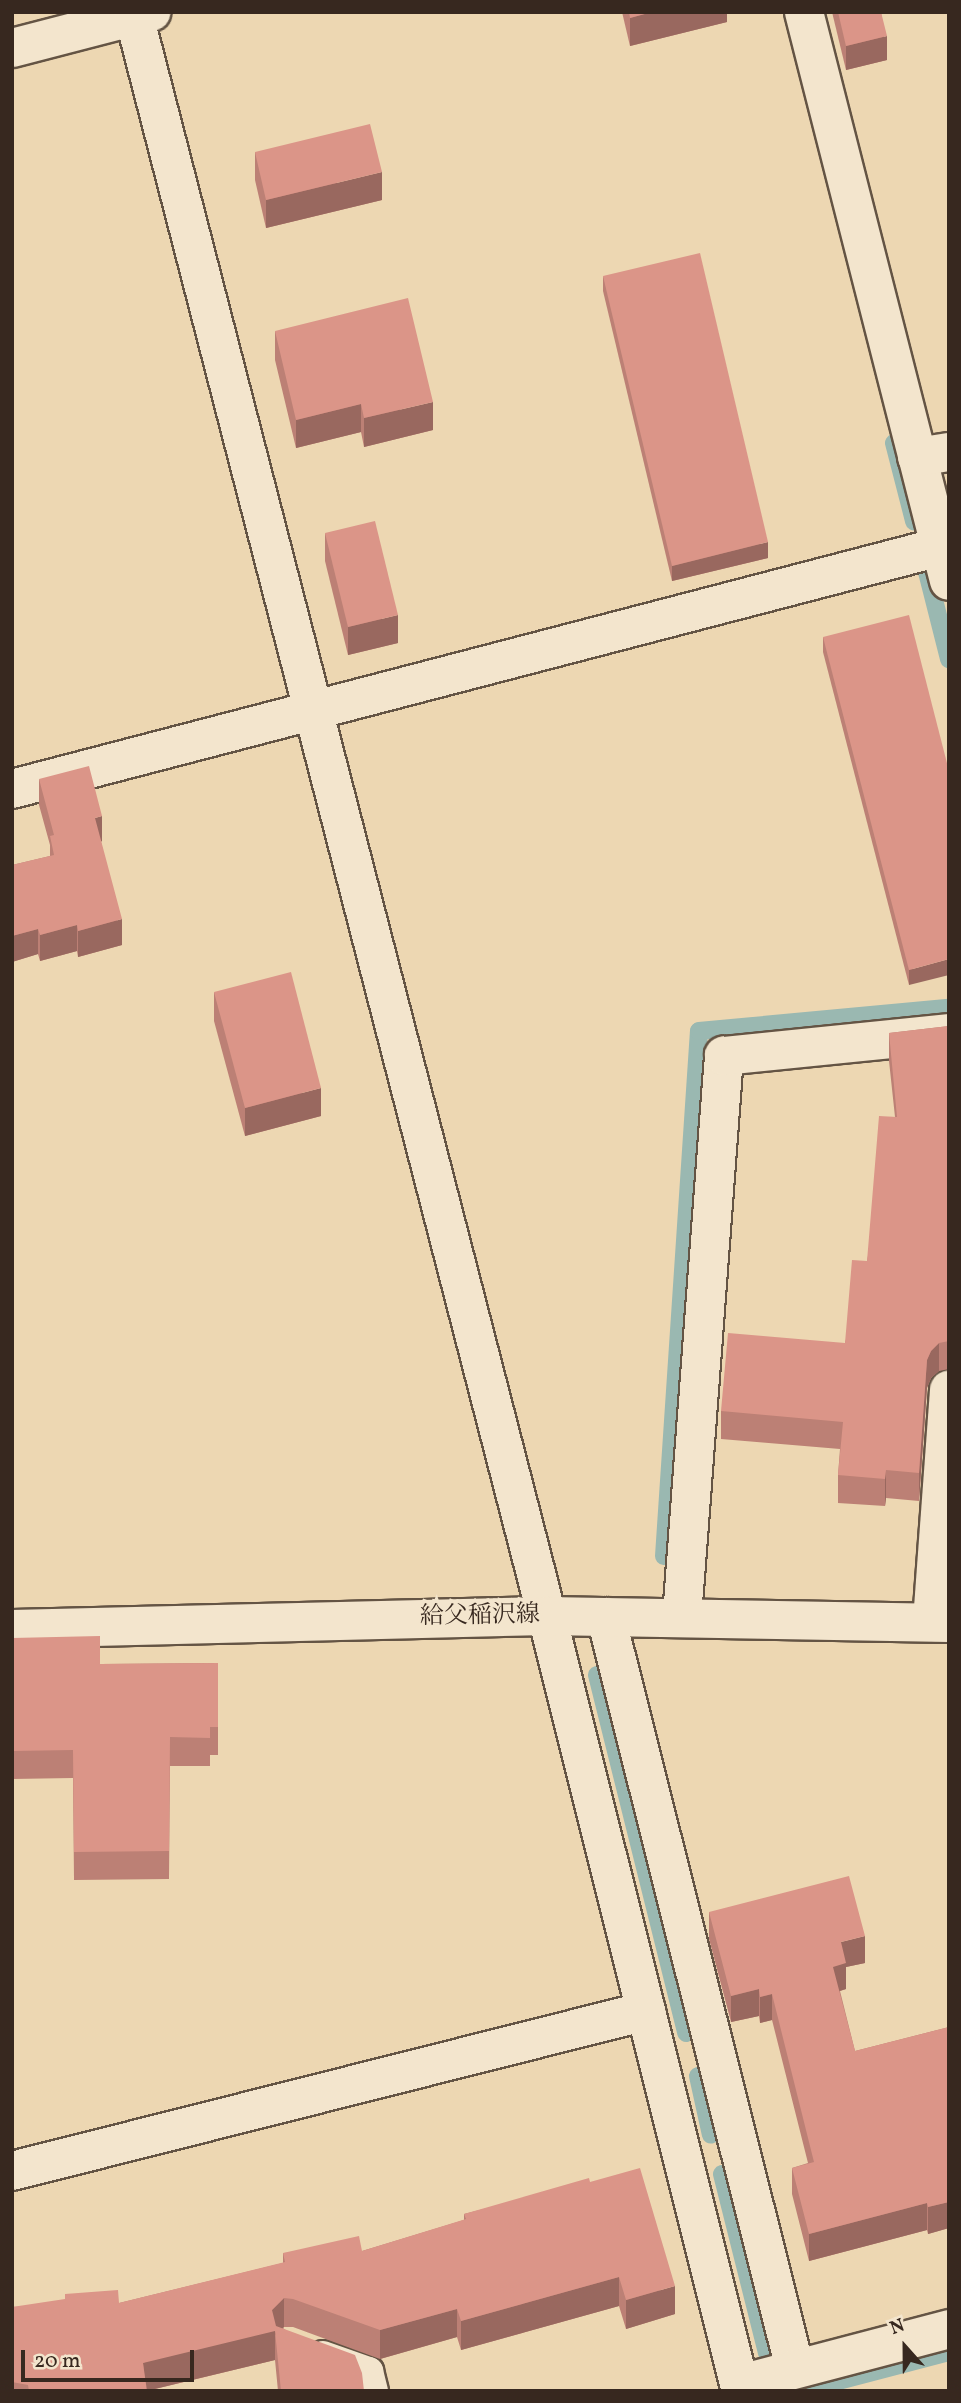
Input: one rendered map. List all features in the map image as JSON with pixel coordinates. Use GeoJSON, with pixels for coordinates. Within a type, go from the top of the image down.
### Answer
{"type":"FeatureCollection","features":[{"type":"Feature","properties":{"kind":"street"},"geometry":{"type":"LineString","coordinates":[[12,789],[313,712],[944,564],[933,455],[804,12]]}},
{"type":"Feature","properties":{"kind":"street"},"geometry":{"type":"LineString","coordinates":[[12,48],[139,14],[313,712],[547,1616],[741,2387],[795,2369],[949,2329]]}},
{"type":"Feature","properties":{"kind":"street"},"geometry":{"type":"LineString","coordinates":[[682,1618],[724,1056],[949,1033]]}},
{"type":"Feature","properties":{"kind":"street"},"geometry":{"type":"LineString","coordinates":[[940,1622],[949,1390]]}},
{"type":"Feature","properties":{"kind":"street","name":"給父稲沢線"},"geometry":{"type":"LineString","coordinates":[[12,1629],[547,1616],[940,1622]]}},
{"type":"Feature","properties":{"kind":"street"},"geometry":{"type":"LineString","coordinates":[[606,1617],[795,2369]]}},
{"type":"Feature","properties":{"kind":"street"},"geometry":{"type":"LineString","coordinates":[[12,2171],[646,2011]]}},
{"type":"Feature","properties":{"kind":"lane"},"geometry":{"type":"LineString","coordinates":[[299,2347],[369,2371],[374,2391]]}},
{"type":"Feature","properties":{"kind":"building"},"geometry":{"type":"Polygon","coordinates":[[[629,12],[652,12],[630,18],[629,12]]]}},
{"type":"Feature","properties":{"kind":"building"},"geometry":{"type":"Polygon","coordinates":[[[838,12],[881,12],[887,36],[846,46],[838,12]]]}},
{"type":"Feature","properties":{"kind":"building"},"geometry":{"type":"Polygon","coordinates":[[[370,124],[382,172],[266,200],[255,152],[370,124]]]}},
{"type":"Feature","properties":{"kind":"building"},"geometry":{"type":"Polygon","coordinates":[[[700,253],[768,542],[672,566],[603,276],[700,253]]]}},
{"type":"Feature","properties":{"kind":"building"},"geometry":{"type":"Polygon","coordinates":[[[408,298],[433,402],[364,418],[361,404],[296,420],[275,331],[408,298]]]}},
{"type":"Feature","properties":{"kind":"building"},"geometry":{"type":"Polygon","coordinates":[[[375,521],[398,615],[348,627],[325,533],[375,521]]]}},
{"type":"Feature","properties":{"kind":"building"},"geometry":{"type":"Polygon","coordinates":[[[909,615],[949,771],[949,959],[909,970],[823,637],[909,615]]]}},
{"type":"Feature","properties":{"kind":"building"},"geometry":{"type":"Polygon","coordinates":[[[89,766],[102,816],[95,818],[122,919],[78,931],[77,925],[40,935],[38,929],[12,936],[12,865],[54,855],[50,836],[54,835],[39,779],[89,766]]]}},
{"type":"Feature","properties":{"kind":"building"},"geometry":{"type":"Polygon","coordinates":[[[291,972],[321,1088],[245,1108],[214,992],[291,972]]]}},
{"type":"Feature","properties":{"kind":"building"},"geometry":{"type":"Polygon","coordinates":[[[949,1026],[949,1341],[939,1343],[927,1360],[919,1473],[886,1470],[885,1479],[838,1475],[843,1422],[721,1411],[728,1333],[845,1343],[852,1260],[867,1261],[879,1116],[897,1117],[889,1033],[949,1026]]]}},
{"type":"Feature","properties":{"kind":"building"},"geometry":{"type":"Polygon","coordinates":[[[100,1636],[100,1664],[218,1663],[218,1727],[210,1727],[210,1738],[170,1737],[169,1851],[74,1852],[73,1750],[12,1751],[12,1638],[100,1636]]]}},
{"type":"Feature","properties":{"kind":"building"},"geometry":{"type":"Polygon","coordinates":[[[849,1876],[865,1936],[841,1942],[846,1963],[833,1967],[855,2051],[949,2027],[949,2202],[928,2207],[927,2203],[809,2234],[792,2168],[814,2162],[772,1994],[760,1997],[759,1989],[731,1996],[709,1912],[849,1876]]]}},
{"type":"Feature","properties":{"kind":"building"},"geometry":{"type":"Polygon","coordinates":[[[640,2168],[675,2286],[626,2300],[619,2277],[461,2321],[457,2309],[380,2330],[284,2298],[272,2310],[276,2326],[355,2355],[362,2373],[364,2391],[281,2391],[275,2331],[143,2363],[147,2391],[29,2391],[28,2385],[12,2382],[12,2307],[65,2299],[65,2294],[118,2290],[119,2303],[285,2262],[283,2253],[359,2236],[362,2251],[466,2219],[464,2214],[589,2178],[590,2182],[640,2168]]]}},
{"type":"Feature","properties":{"kind":"waterway"},"geometry":{"type":"LineString","coordinates":[[894,443],[914,521]]}},
{"type":"Feature","properties":{"kind":"waterway"},"geometry":{"type":"LineString","coordinates":[[927,572],[949,659]]}},
{"type":"Feature","properties":{"kind":"waterway"},"geometry":{"type":"LineString","coordinates":[[664,1556],[699,1031],[949,1008]]}},
{"type":"Feature","properties":{"kind":"waterway"},"geometry":{"type":"LineString","coordinates":[[597,1675],[686,2033]]}},
{"type":"Feature","properties":{"kind":"waterway"},"geometry":{"type":"LineString","coordinates":[[698,2076],[711,2135]]}},
{"type":"Feature","properties":{"kind":"waterway"},"geometry":{"type":"LineString","coordinates":[[722,2174],[767,2353]]}},
{"type":"Feature","properties":{"kind":"waterway"},"geometry":{"type":"LineString","coordinates":[[800,2391],[949,2352]]}}]}
